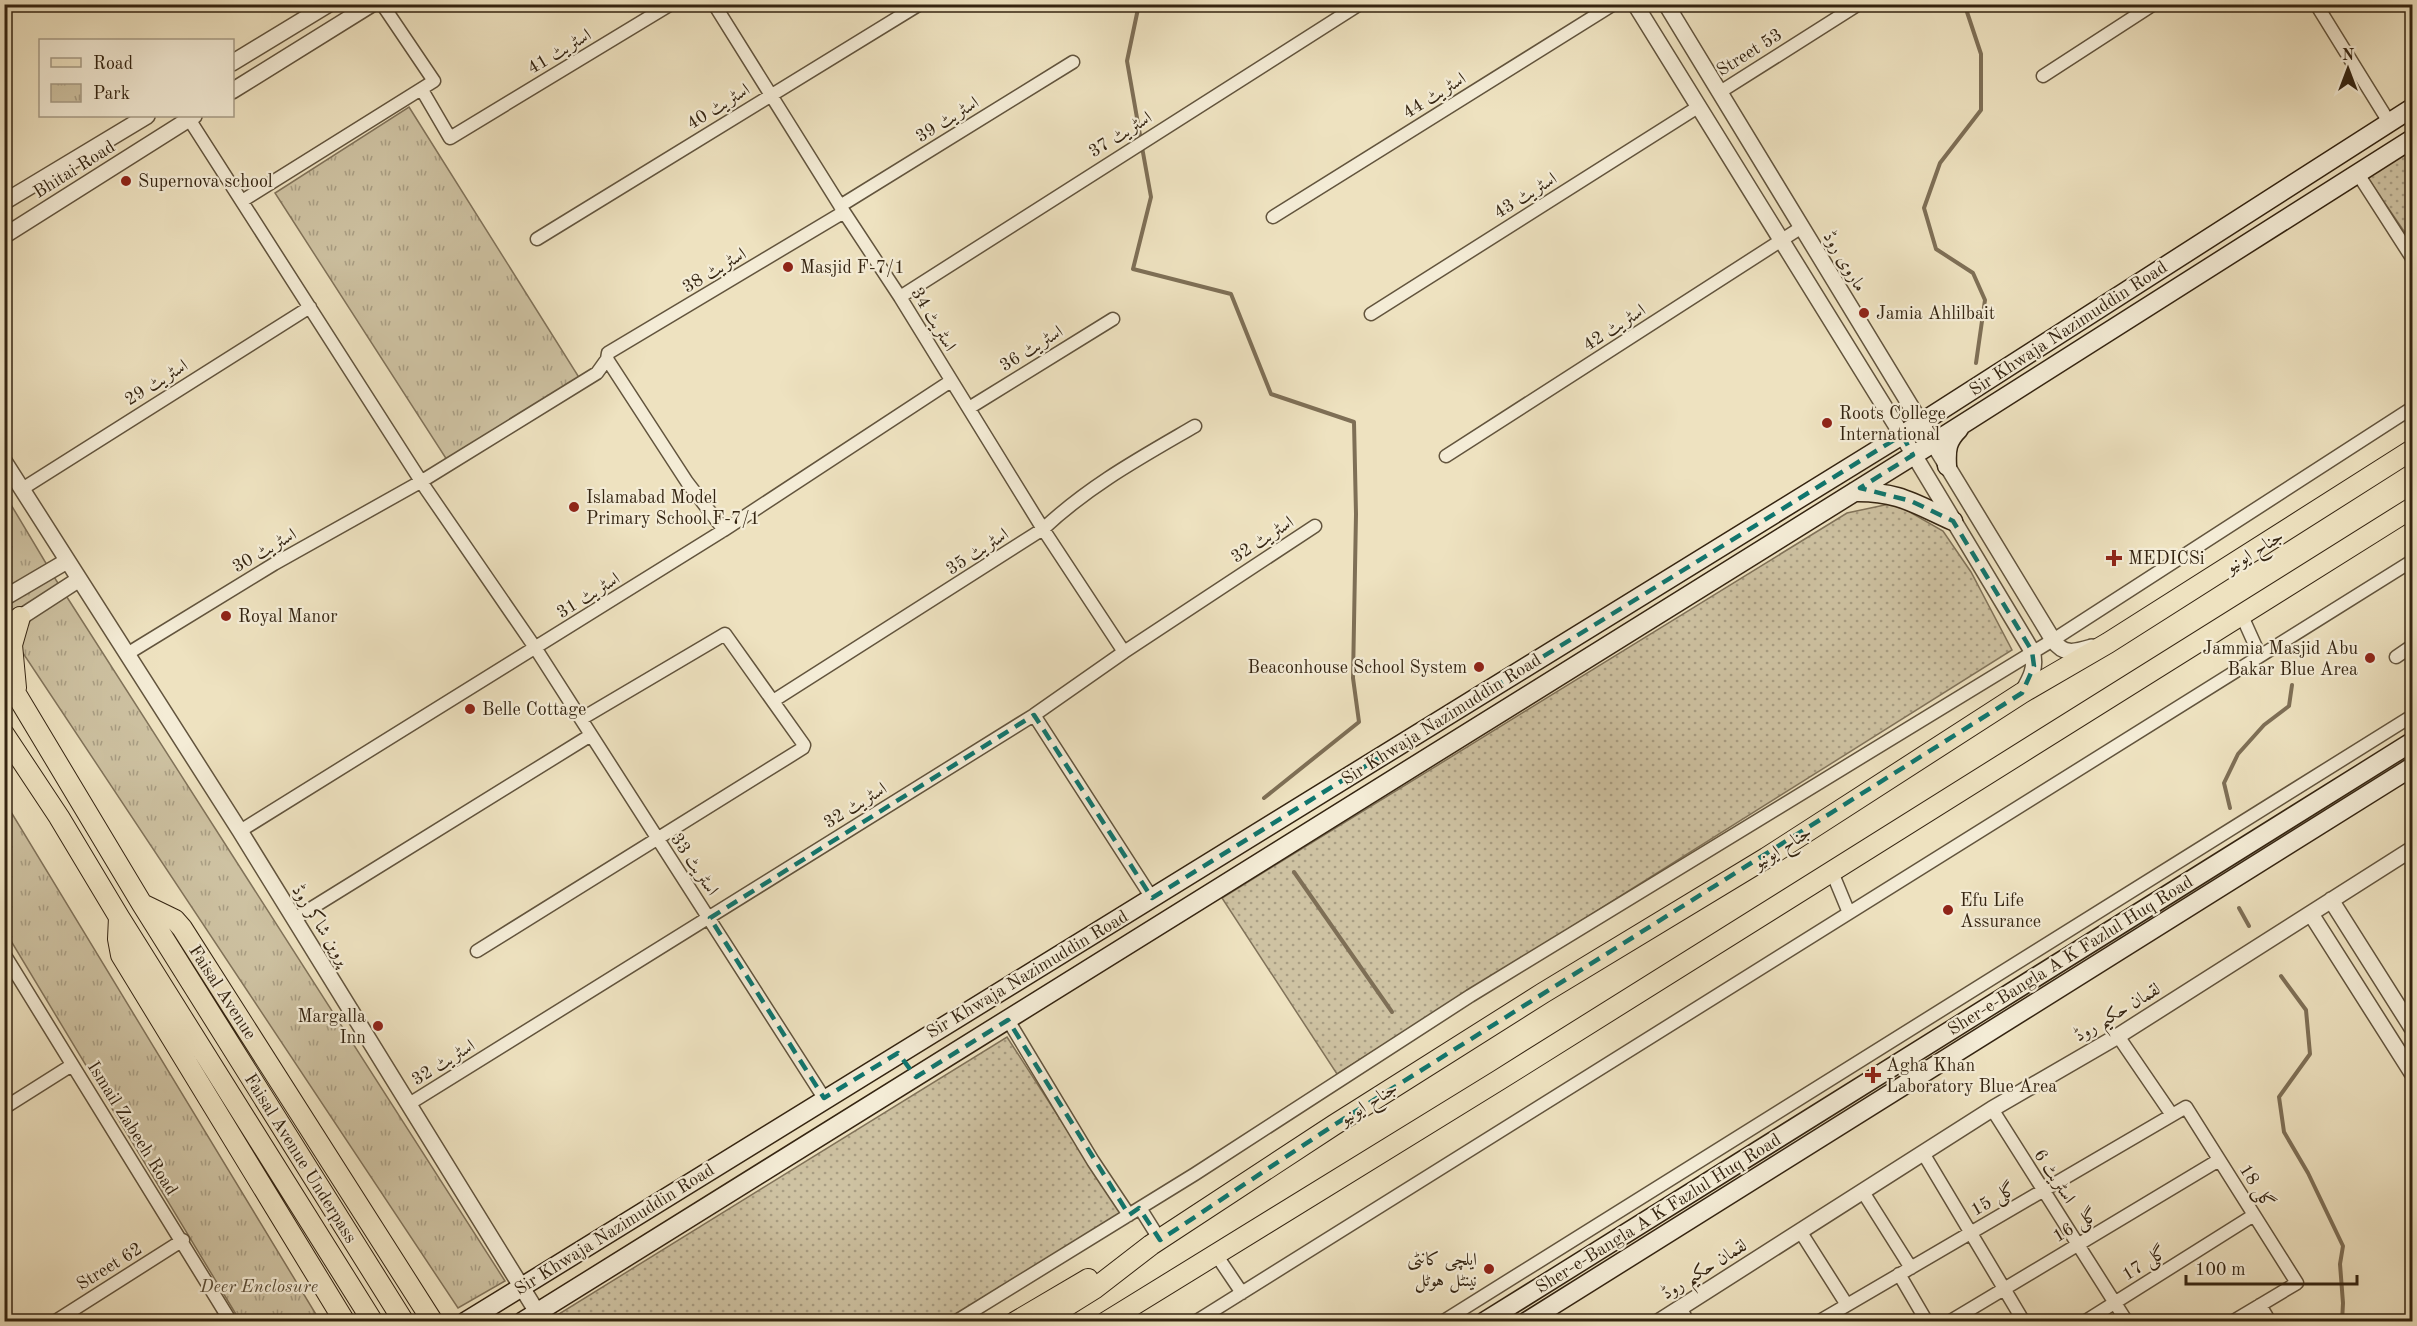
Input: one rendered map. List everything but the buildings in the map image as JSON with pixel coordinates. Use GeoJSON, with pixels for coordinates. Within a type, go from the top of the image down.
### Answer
{"type":"FeatureCollection","features":[{"type":"Feature","properties":{"kind":"main road","name":"Sir Khwaja Nazimuddin Road"},"geometry":{"type":"LineString","coordinates":[[465,1322],[824,1098],[1902,435],[2412,108]]}},
{"type":"Feature","properties":{"kind":"main road","name":"Sir Khwaja Nazimuddin Road"},"geometry":{"type":"LineString","coordinates":[[530,1317],[1933,443],[2412,140]]}},
{"type":"Feature","properties":{"kind":"main road"},"geometry":{"type":"LineString","coordinates":[[1947,466],[1948,443],[1966,421]]}},
{"type":"Feature","properties":{"kind":"main road","name":"جناح ایونیو"},"geometry":{"type":"LineString","coordinates":[[1156,1242],[1334,1125],[1533,999],[1766,858],[2022,693],[2108,643],[2412,450]]}},
{"type":"Feature","properties":{"kind":"main road"},"geometry":{"type":"LineString","coordinates":[[1854,492],[1878,491],[1892,494],[1953,521]]}},
{"type":"Feature","properties":{"kind":"main road"},"geometry":{"type":"LineString","coordinates":[[1116,1320],[1166,1283],[1499,1080],[2412,508]]}},
{"type":"Feature","properties":{"kind":"main road"},"geometry":{"type":"LineString","coordinates":[[12,623],[16,694]]}},
{"type":"Feature","properties":{"kind":"main road"},"geometry":{"type":"LineString","coordinates":[[4,674],[142,904]]}},
{"type":"Feature","properties":{"kind":"main road"},"geometry":{"type":"LineString","coordinates":[[4,734],[59,817],[119,917],[118,939],[121,955],[345,1322]]}},
{"type":"Feature","properties":{"kind":"main road","name":"Sher-e-Bangla A K Fazlul Huq Road"},"geometry":{"type":"LineString","coordinates":[[1484,1322],[2412,742]]}},
{"type":"Feature","properties":{"kind":"main road","name":"Sher-e-Bangla A K Fazlul Huq Road"},"geometry":{"type":"LineString","coordinates":[[1526,1322],[2412,767]]}},
{"type":"Feature","properties":{"kind":"main road"},"geometry":{"type":"LineString","coordinates":[[2323,798],[2335,815]]}},
{"type":"Feature","properties":{"kind":"main road"},"geometry":{"type":"LineString","coordinates":[[59,817],[82,802]]}},
{"type":"Feature","properties":{"kind":"main road","name":"Faisal Avenue Underpass"},"geometry":{"type":"LineString","coordinates":[[142,904],[404,1322]]}},
{"type":"Feature","properties":{"kind":"main road","name":"Faisal Avenue"},"geometry":{"type":"LineString","coordinates":[[142,904],[175,921],[182,928],[433,1322]]}},
{"type":"Feature","properties":{"kind":"main road","name":"Faisal Avenue Underpass"},"geometry":{"type":"LineString","coordinates":[[119,917],[373,1322]]}},
{"type":"Feature","properties":{"kind":"main road"},"geometry":{"type":"LineString","coordinates":[[898,1053],[916,1077]]}},
{"type":"Feature","properties":{"kind":"main road"},"geometry":{"type":"LineString","coordinates":[[1913,1054],[1923,1073]]}},
{"type":"Feature","properties":{"kind":"main road"},"geometry":{"type":"LineString","coordinates":[[1041,1322],[1094,1288],[1156,1242]]}},
{"type":"Feature","properties":{"kind":"main road"},"geometry":{"type":"LineString","coordinates":[[1015,1322],[1064,1291],[1156,1242]]}},
{"type":"Feature","properties":{"kind":"street"},"geometry":{"type":"LineString","coordinates":[[234,62],[329,4]]}},
{"type":"Feature","properties":{"kind":"street"},"geometry":{"type":"LineString","coordinates":[[234,90],[372,4]]}},
{"type":"Feature","properties":{"kind":"street"},"geometry":{"type":"LineString","coordinates":[[242,201],[434,81],[382,4]]}},
{"type":"Feature","properties":{"kind":"street","name":"اسٹریٹ 41"},"geometry":{"type":"LineString","coordinates":[[422,90],[450,138],[671,4]]}},
{"type":"Feature","properties":{"kind":"street","name":"اسٹریٹ 34"},"geometry":{"type":"LineString","coordinates":[[714,4],[842,209],[900,297],[1043,529],[1124,652]]}},
{"type":"Feature","properties":{"kind":"street","name":"اسٹریٹ 40"},"geometry":{"type":"LineString","coordinates":[[537,239],[920,4]]}},
{"type":"Feature","properties":{"kind":"street","name":"اسٹریٹ 37"},"geometry":{"type":"LineString","coordinates":[[900,297],[1360,4]]}},
{"type":"Feature","properties":{"kind":"street","name":"اسٹریٹ 44"},"geometry":{"type":"LineString","coordinates":[[1273,217],[1614,4]]}},
{"type":"Feature","properties":{"kind":"street"},"geometry":{"type":"LineString","coordinates":[[1635,4],[1902,435],[2032,651],[2034,666],[2022,693]]}},
{"type":"Feature","properties":{"kind":"street","name":"ماروی روڈ"},"geometry":{"type":"LineString","coordinates":[[1666,4],[2053,640]]}},
{"type":"Feature","properties":{"kind":"street","name":"Street 53"},"geometry":{"type":"LineString","coordinates":[[1720,92],[1859,4]]}},
{"type":"Feature","properties":{"kind":"street"},"geometry":{"type":"LineString","coordinates":[[2043,76],[2154,4]]}},
{"type":"Feature","properties":{"kind":"street"},"geometry":{"type":"LineString","coordinates":[[2316,4],[2390,122]]}},
{"type":"Feature","properties":{"kind":"street","name":"اسٹریٹ 39"},"geometry":{"type":"LineString","coordinates":[[842,209],[1073,62]]}},
{"type":"Feature","properties":{"kind":"street"},"geometry":{"type":"LineString","coordinates":[[1698,107],[1720,92]]}},
{"type":"Feature","properties":{"kind":"street","name":"اسٹریٹ 43"},"geometry":{"type":"LineString","coordinates":[[1371,314],[1698,107]]}},
{"type":"Feature","properties":{"kind":"street","name":"Bhitai Road"},"geometry":{"type":"LineString","coordinates":[[4,202],[145,117]]}},
{"type":"Feature","properties":{"kind":"street","name":"اسٹریٹ 33"},"geometry":{"type":"LineString","coordinates":[[191,117],[242,201],[422,481],[536,649],[824,1098]]}},
{"type":"Feature","properties":{"kind":"street","name":"Bhitai Road"},"geometry":{"type":"LineString","coordinates":[[4,236],[191,117]]}},
{"type":"Feature","properties":{"kind":"street"},"geometry":{"type":"LineString","coordinates":[[2358,174],[2412,258]]}},
{"type":"Feature","properties":{"kind":"street","name":"اسٹریٹ 38"},"geometry":{"type":"LineString","coordinates":[[422,481],[597,373],[607,359],[608,353],[842,209]]}},
{"type":"Feature","properties":{"kind":"street","name":"اسٹریٹ 42"},"geometry":{"type":"LineString","coordinates":[[1446,456],[1802,227]]}},
{"type":"Feature","properties":{"kind":"street","name":"اسٹریٹ 29"},"geometry":{"type":"LineString","coordinates":[[22,489],[310,306]]}},
{"type":"Feature","properties":{"kind":"street","name":"اسٹریٹ 36"},"geometry":{"type":"LineString","coordinates":[[969,408],[1113,319]]}},
{"type":"Feature","properties":{"kind":"street"},"geometry":{"type":"LineString","coordinates":[[607,359],[687,482],[724,530]]}},
{"type":"Feature","properties":{"kind":"street","name":"اسٹریٹ 31"},"geometry":{"type":"LineString","coordinates":[[240,831],[536,649],[724,530],[951,381]]}},
{"type":"Feature","properties":{"kind":"street"},"geometry":{"type":"LineString","coordinates":[[955,1322],[1134,1212],[1470,996],[2053,640],[2412,408]]}},
{"type":"Feature","properties":{"kind":"street","name":"اسٹریٹ 35"},"geometry":{"type":"LineString","coordinates":[[773,701],[1043,529],[1072,502],[1101,482],[1195,426]]}},
{"type":"Feature","properties":{"kind":"street","name":"پروین شاکر روڈ"},"geometry":{"type":"LineString","coordinates":[[4,461],[240,831],[523,1287],[530,1317]]}},
{"type":"Feature","properties":{"kind":"street","name":"اسٹریٹ 30"},"geometry":{"type":"LineString","coordinates":[[127,654],[274,564],[422,481]]}},
{"type":"Feature","properties":{"kind":"street","name":"اسٹریٹ 32"},"geometry":{"type":"LineString","coordinates":[[409,1104],[1034,715],[1124,652],[1315,526]]}},
{"type":"Feature","properties":{"kind":"street"},"geometry":{"type":"LineString","coordinates":[[4,598],[67,561]]}},
{"type":"Feature","properties":{"kind":"street"},"geometry":{"type":"LineString","coordinates":[[1196,1322],[2412,561]]}},
{"type":"Feature","properties":{"kind":"street"},"geometry":{"type":"LineString","coordinates":[[12,623],[78,580]]}},
{"type":"Feature","properties":{"kind":"street"},"geometry":{"type":"LineString","coordinates":[[2242,616],[2260,656]]}},
{"type":"Feature","properties":{"kind":"street"},"geometry":{"type":"LineString","coordinates":[[477,951],[657,840],[803,748],[804,745],[725,634],[581,719]]}},
{"type":"Feature","properties":{"kind":"street"},"geometry":{"type":"LineString","coordinates":[[2053,640],[2058,647],[2068,652],[2108,643]]}},
{"type":"Feature","properties":{"kind":"street"},"geometry":{"type":"LineString","coordinates":[[2396,657],[2412,646]]}},
{"type":"Feature","properties":{"kind":"street"},"geometry":{"type":"LineString","coordinates":[[1034,715],[1152,898]]}},
{"type":"Feature","properties":{"kind":"street"},"geometry":{"type":"LineString","coordinates":[[1442,1322],[2412,716]]}},
{"type":"Feature","properties":{"kind":"street"},"geometry":{"type":"LineString","coordinates":[[294,919],[591,735]]}},
{"type":"Feature","properties":{"kind":"street","name":"لقمان حکیم روڈ"},"geometry":{"type":"LineString","coordinates":[[1658,1322],[1992,1109],[2118,1036],[2412,849]]}},
{"type":"Feature","properties":{"kind":"street"},"geometry":{"type":"LineString","coordinates":[[1832,872],[1849,913]]}},
{"type":"Feature","properties":{"kind":"street"},"geometry":{"type":"LineString","coordinates":[[2331,900],[2412,1028]]}},
{"type":"Feature","properties":{"kind":"street"},"geometry":{"type":"LineString","coordinates":[[2311,914],[2412,1073]]}},
{"type":"Feature","properties":{"kind":"street","name":"Ismail Zabeeh Road"},"geometry":{"type":"LineString","coordinates":[[4,954],[183,1240],[231,1322]]}},
{"type":"Feature","properties":{"kind":"street"},"geometry":{"type":"LineString","coordinates":[[1008,1020],[1093,1161],[1156,1242]]}},
{"type":"Feature","properties":{"kind":"street"},"geometry":{"type":"LineString","coordinates":[[1902,1035],[1913,1054]]}},
{"type":"Feature","properties":{"kind":"street"},"geometry":{"type":"LineString","coordinates":[[2118,1036],[2172,1115]]}},
{"type":"Feature","properties":{"kind":"street"},"geometry":{"type":"LineString","coordinates":[[4,1108],[72,1065]]}},
{"type":"Feature","properties":{"kind":"street","name":"گلی 15"},"geometry":{"type":"LineString","coordinates":[[1824,1320],[2186,1107]]}},
{"type":"Feature","properties":{"kind":"street","name":"گلی 18"},"geometry":{"type":"LineString","coordinates":[[2186,1107],[2297,1283],[2260,1305]]}},
{"type":"Feature","properties":{"kind":"street","name":"اسٹریٹ 6"},"geometry":{"type":"LineString","coordinates":[[1992,1109],[2127,1322]]}},
{"type":"Feature","properties":{"kind":"street"},"geometry":{"type":"LineString","coordinates":[[1923,1153],[2024,1322]]}},
{"type":"Feature","properties":{"kind":"street","name":"گلی 16"},"geometry":{"type":"LineString","coordinates":[[1949,1322],[2219,1160]]}},
{"type":"Feature","properties":{"kind":"street"},"geometry":{"type":"LineString","coordinates":[[1863,1192],[1911,1268]]}},
{"type":"Feature","properties":{"kind":"street","name":"گلی 17"},"geometry":{"type":"LineString","coordinates":[[2084,1322],[2254,1215]]}},
{"type":"Feature","properties":{"kind":"street"},"geometry":{"type":"LineString","coordinates":[[1800,1232],[1847,1305]]}},
{"type":"Feature","properties":{"kind":"street","name":"Street 62"},"geometry":{"type":"LineString","coordinates":[[54,1322],[183,1240]]}},
{"type":"Feature","properties":{"kind":"street"},"geometry":{"type":"LineString","coordinates":[[1215,1253],[1242,1293]]}},
{"type":"Feature","properties":{"kind":"street"},"geometry":{"type":"LineString","coordinates":[[1899,1275],[1927,1322]]}},
{"type":"Feature","properties":{"kind":"street"},"geometry":{"type":"LineString","coordinates":[[2232,1322],[2260,1305],[2270,1322]]}},
{"type":"Feature","properties":{"kind":"street"},"geometry":{"type":"LineString","coordinates":[[1680,1307],[1688,1322]]}},
{"type":"Feature","properties":{"kind":"highlighted area"},"geometry":{"type":"Polygon","coordinates":[[[1902,435],[1913,455],[1860,488],[1911,501],[1953,521],[2032,651],[2034,666],[2022,693],[1334,1125],[1160,1240],[1139,1208],[1129,1215],[1008,1020],[916,1077],[898,1053],[824,1098],[710,918],[1034,715],[1152,898],[1902,435]]]}},
{"type":"Feature","properties":{"kind":"green space"},"geometry":{"type":"Polygon","coordinates":[[[409,107],[580,379],[447,460],[275,193],[409,107]]]}},
{"type":"Feature","properties":{"kind":"green space"},"geometry":{"type":"Polygon","coordinates":[[[2412,148],[2412,243],[2367,177],[2412,148]]]}},
{"type":"Feature","properties":{"kind":"green space"},"geometry":{"type":"Polygon","coordinates":[[[4,493],[56,580],[505,1281],[458,1308],[5,626],[4,493]]]}},
{"type":"Feature","properties":{"kind":"green space"},"geometry":{"type":"Polygon","coordinates":[[[1894,503],[1943,531],[1971,572],[2012,650],[1337,1074],[1222,898],[1847,513],[1894,503]]]}},
{"type":"Feature","properties":{"kind":"green space","name":"Deer Enclosure"},"geometry":{"type":"Polygon","coordinates":[[[4,802],[320,1321],[240,1321],[5,931],[4,802]]]}},
{"type":"Feature","properties":{"kind":"green space"},"geometry":{"type":"Polygon","coordinates":[[[1007,1037],[1122,1215],[960,1321],[546,1322],[1007,1037]]]}},
{"type":"Feature","properties":{"kind":"waterway"},"geometry":{"type":"LineString","coordinates":[[1139,4],[1127,61],[1140,135]]}},
{"type":"Feature","properties":{"kind":"waterway"},"geometry":{"type":"LineString","coordinates":[[1968,4],[1967,12],[1981,54],[1981,110],[1940,163],[1924,208],[1936,249],[1973,273],[1985,300],[1976,363]]}},
{"type":"Feature","properties":{"kind":"waterway"},"geometry":{"type":"LineString","coordinates":[[1142,147],[1151,197],[1133,269],[1231,294],[1271,394],[1354,422],[1356,514],[1353,678],[1359,722],[1264,798]]}},
{"type":"Feature","properties":{"kind":"waterway"},"geometry":{"type":"LineString","coordinates":[[2230,808],[2224,783],[2238,754],[2264,725],[2289,706],[2292,685]]}},
{"type":"Feature","properties":{"kind":"waterway"},"geometry":{"type":"LineString","coordinates":[[1294,872],[1392,1012]]}},
{"type":"Feature","properties":{"kind":"waterway"},"geometry":{"type":"LineString","coordinates":[[2239,908],[2249,926]]}},
{"type":"Feature","properties":{"kind":"waterway"},"geometry":{"type":"LineString","coordinates":[[2281,976],[2306,1010],[2310,1054],[2279,1097],[2284,1132],[2308,1173],[2343,1246],[2340,1264],[2342,1322]]}},
{"type":"Feature","properties":{"kind":"place","name":"Supernova school"},"geometry":{"type":"Point","coordinates":[126,181]}},
{"type":"Feature","properties":{"kind":"place","name":"Masjid F-7/1"},"geometry":{"type":"Point","coordinates":[788,267]}},
{"type":"Feature","properties":{"kind":"place","name":"Jamia Ahlilbait"},"geometry":{"type":"Point","coordinates":[1864,313]}},
{"type":"Feature","properties":{"kind":"place","name":"Roots College International"},"geometry":{"type":"Point","coordinates":[1827,423]}},
{"type":"Feature","properties":{"kind":"place","name":"Islamabad Model Primary School F-7/1"},"geometry":{"type":"Point","coordinates":[574,507]}},
{"type":"Feature","properties":{"kind":"place","name":"MEDICSi"},"geometry":{"type":"Point","coordinates":[2114,558]}},
{"type":"Feature","properties":{"kind":"place","name":"Royal Manor"},"geometry":{"type":"Point","coordinates":[226,616]}},
{"type":"Feature","properties":{"kind":"place","name":"Jammia Masjid Abu Bakar Blue Area"},"geometry":{"type":"Point","coordinates":[2370,658]}},
{"type":"Feature","properties":{"kind":"place","name":"Beaconhouse School System"},"geometry":{"type":"Point","coordinates":[1479,667]}},
{"type":"Feature","properties":{"kind":"place","name":"Belle Cottage"},"geometry":{"type":"Point","coordinates":[470,709]}},
{"type":"Feature","properties":{"kind":"place","name":"Efu Life Assurance"},"geometry":{"type":"Point","coordinates":[1948,910]}},
{"type":"Feature","properties":{"kind":"place","name":"Margalla Inn"},"geometry":{"type":"Point","coordinates":[378,1026]}},
{"type":"Feature","properties":{"kind":"place","name":"Agha Khan Laboratory Blue Area"},"geometry":{"type":"Point","coordinates":[1873,1075]}},
{"type":"Feature","properties":{"kind":"place","name":"ایلچی کانٹی نینٹل ہوٹل"},"geometry":{"type":"Point","coordinates":[1489,1269]}}]}
